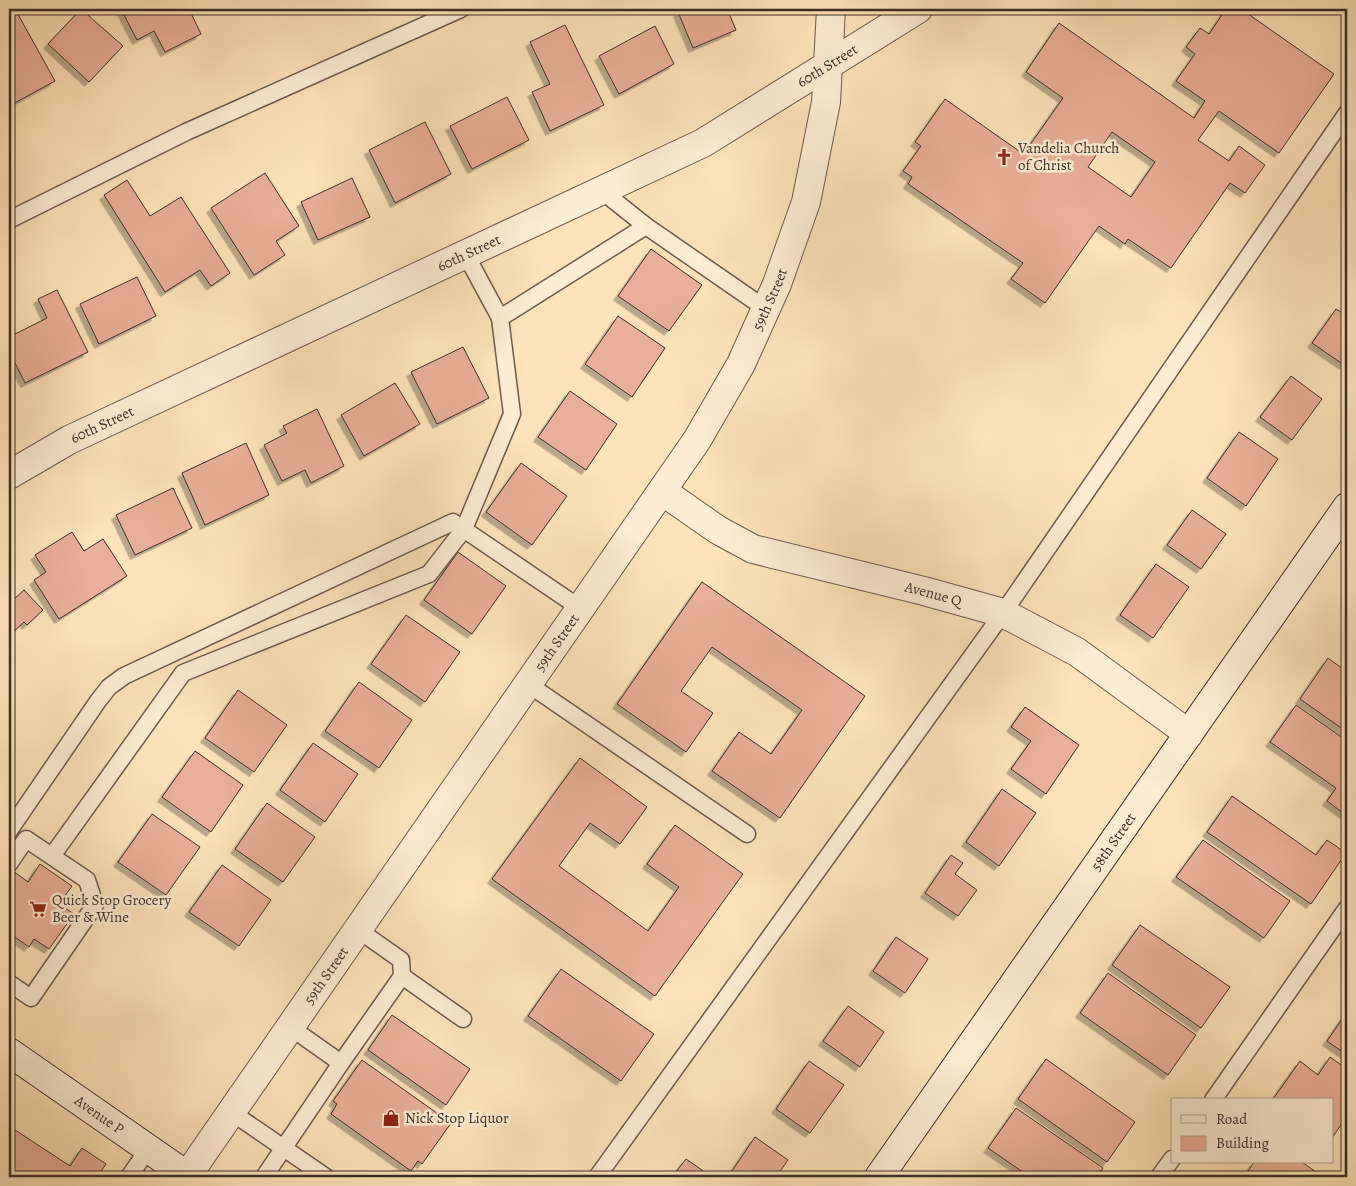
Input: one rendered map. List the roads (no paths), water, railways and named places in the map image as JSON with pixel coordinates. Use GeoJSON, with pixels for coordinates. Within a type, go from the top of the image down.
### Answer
{"type":"FeatureCollection","features":[{"type":"Feature","properties":{"kind":"street","name":"59th Street"},"geometry":{"type":"LineString","coordinates":[[188,1176],[698,440],[741,364],[777,284],[806,202],[826,102],[831,9]]}},
{"type":"Feature","properties":{"kind":"street","name":"60th Street"},"geometry":{"type":"LineString","coordinates":[[9,475],[69,440],[602,192],[703,143],[918,9]]}},
{"type":"Feature","properties":{"kind":"street","name":"Avenue Q"},"geometry":{"type":"LineString","coordinates":[[662,490],[718,530],[753,550],[924,591],[1002,613],[1077,652],[1189,734]]}},
{"type":"Feature","properties":{"kind":"street","name":"58th Street"},"geometry":{"type":"LineString","coordinates":[[878,1177],[1347,507]]}},
{"type":"Feature","properties":{"kind":"street","name":"Avenue P"},"geometry":{"type":"LineString","coordinates":[[9,1052],[188,1176]]}},
{"type":"Feature","properties":{"kind":"lane"},"geometry":{"type":"LineString","coordinates":[[9,220],[186,132],[461,9]]}},
{"type":"Feature","properties":{"kind":"lane"},"geometry":{"type":"LineString","coordinates":[[597,1177],[1002,613],[1347,113]]}},
{"type":"Feature","properties":{"kind":"lane"},"geometry":{"type":"LineString","coordinates":[[602,192],[646,226],[766,309]]}},
{"type":"Feature","properties":{"kind":"lane"},"geometry":{"type":"LineString","coordinates":[[500,318],[646,226]]}},
{"type":"Feature","properties":{"kind":"lane"},"geometry":{"type":"LineString","coordinates":[[52,856],[183,673],[429,574],[464,529],[512,414],[500,318],[466,255]]}},
{"type":"Feature","properties":{"kind":"lane"},"geometry":{"type":"LineString","coordinates":[[9,831],[98,701],[109,687],[124,676],[453,522],[580,608]]}},
{"type":"Feature","properties":{"kind":"lane"},"geometry":{"type":"LineString","coordinates":[[528,684],[747,834]]}},
{"type":"Feature","properties":{"kind":"lane"},"geometry":{"type":"LineString","coordinates":[[9,864],[26,839],[87,880],[95,905],[31,998],[10,988]]}},
{"type":"Feature","properties":{"kind":"lane"},"geometry":{"type":"LineString","coordinates":[[1214,1098],[1347,908]]}},
{"type":"Feature","properties":{"kind":"lane"},"geometry":{"type":"LineString","coordinates":[[264,1177],[402,976],[401,960],[357,930]]}},
{"type":"Feature","properties":{"kind":"lane"},"geometry":{"type":"LineString","coordinates":[[402,976],[463,1019]]}},
{"type":"Feature","properties":{"kind":"lane"},"geometry":{"type":"LineString","coordinates":[[290,1027],[341,1064]]}},
{"type":"Feature","properties":{"kind":"lane"},"geometry":{"type":"LineString","coordinates":[[231,1112],[326,1177]]}},
{"type":"Feature","properties":{"kind":"lane"},"geometry":{"type":"LineString","coordinates":[[129,1177],[148,1150]]}},
{"type":"Feature","properties":{"kind":"lane"},"geometry":{"type":"LineString","coordinates":[[1159,1177],[1171,1160]]}},
{"type":"Feature","properties":{"kind":"place","name":"Vandelia Church of Christ"},"geometry":{"type":"Point","coordinates":[1004,157]}},
{"type":"Feature","properties":{"kind":"place","name":"Quick Stop Grocery Beer & Wine"},"geometry":{"type":"Point","coordinates":[38,909]}},
{"type":"Feature","properties":{"kind":"place","name":"Nick Stop Liquor"},"geometry":{"type":"Point","coordinates":[391,1118]}}]}
